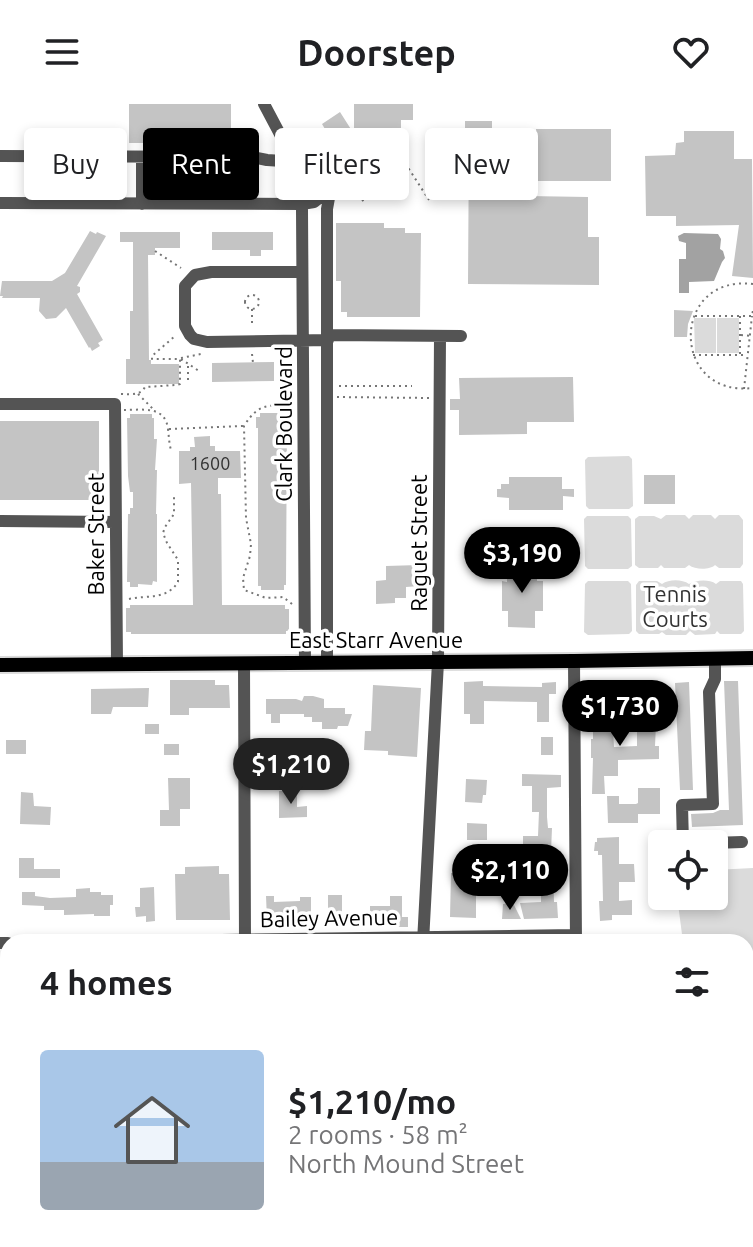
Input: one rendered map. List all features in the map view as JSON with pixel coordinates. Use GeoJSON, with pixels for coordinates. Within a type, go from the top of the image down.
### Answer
{"type":"FeatureCollection","features":[{"type":"Feature","properties":{"kind":"main road","name":"East Starr Avenue"},"geometry":{"type":"LineString","coordinates":[[0,665],[753,658]]}},
{"type":"Feature","properties":{"kind":"street","name":"Clark Boulevard"},"geometry":{"type":"LineString","coordinates":[[264,104],[277,128]]}},
{"type":"Feature","properties":{"kind":"street"},"geometry":{"type":"LineString","coordinates":[[0,156],[252,157],[275,160]]}},
{"type":"Feature","properties":{"kind":"street"},"geometry":{"type":"LineString","coordinates":[[142,158],[142,204]]}},
{"type":"Feature","properties":{"kind":"street","name":"Clark Boulevard"},"geometry":{"type":"LineString","coordinates":[[301,200],[305,663]]}},
{"type":"Feature","properties":{"kind":"street"},"geometry":{"type":"LineString","coordinates":[[0,203],[302,204],[316,200]]}},
{"type":"Feature","properties":{"kind":"street","name":"Clark Boulevard"},"geometry":{"type":"LineString","coordinates":[[327,200],[327,662]]}},
{"type":"Feature","properties":{"kind":"street"},"geometry":{"type":"LineString","coordinates":[[302,272],[198,273],[185,286],[184,318],[187,331],[199,341],[461,336]]}},
{"type":"Feature","properties":{"kind":"street","name":"Raguet Street"},"geometry":{"type":"LineString","coordinates":[[423,934],[438,662],[440,336]]}},
{"type":"Feature","properties":{"kind":"street"},"geometry":{"type":"LineString","coordinates":[[0,404],[117,403]]}},
{"type":"Feature","properties":{"kind":"street","name":"Baker Street"},"geometry":{"type":"LineString","coordinates":[[117,403],[117,664]]}},
{"type":"Feature","properties":{"kind":"street"},"geometry":{"type":"LineString","coordinates":[[0,521],[116,522]]}},
{"type":"Feature","properties":{"kind":"street"},"geometry":{"type":"LineString","coordinates":[[715,659],[715,681],[709,692],[713,804],[682,805],[683,844],[742,842]]}},
{"type":"Feature","properties":{"kind":"street"},"geometry":{"type":"LineString","coordinates":[[574,661],[576,934]]}},
{"type":"Feature","properties":{"kind":"street"},"geometry":{"type":"LineString","coordinates":[[244,663],[245,934]]}},
{"type":"Feature","properties":{"kind":"path"},"geometry":{"type":"LineString","coordinates":[[362,201],[407,166],[425,194]]}},
{"type":"Feature","properties":{"kind":"path"},"geometry":{"type":"LineString","coordinates":[[155,251],[181,268]]}},
{"type":"Feature","properties":{"kind":"path"},"geometry":{"type":"LineString","coordinates":[[753,284],[721,288],[704,300],[694,316],[690,337],[693,355],[701,369],[716,382],[729,387],[753,388]]}},
{"type":"Feature","properties":{"kind":"path"},"geometry":{"type":"LineString","coordinates":[[252,308],[252,327]]}},
{"type":"Feature","properties":{"kind":"path"},"geometry":{"type":"LineString","coordinates":[[744,389],[753,310]]}},
{"type":"Feature","properties":{"kind":"path"},"geometry":{"type":"LineString","coordinates":[[694,316],[752,316]]}},
{"type":"Feature","properties":{"kind":"path"},"geometry":{"type":"LineString","coordinates":[[740,316],[740,355]]}},
{"type":"Feature","properties":{"kind":"path"},"geometry":{"type":"LineString","coordinates":[[740,334],[752,336]]}},
{"type":"Feature","properties":{"kind":"path"},"geometry":{"type":"LineString","coordinates":[[175,336],[152,359],[180,359],[201,354]]}},
{"type":"Feature","properties":{"kind":"path"},"geometry":{"type":"LineString","coordinates":[[252,354],[253,363]]}},
{"type":"Feature","properties":{"kind":"path"},"geometry":{"type":"LineString","coordinates":[[693,355],[748,355]]}},
{"type":"Feature","properties":{"kind":"path"},"geometry":{"type":"LineString","coordinates":[[180,359],[199,371]]}},
{"type":"Feature","properties":{"kind":"path"},"geometry":{"type":"LineString","coordinates":[[117,403],[145,387],[179,385],[180,359]]}},
{"type":"Feature","properties":{"kind":"path"},"geometry":{"type":"LineString","coordinates":[[188,365],[188,380]]}},
{"type":"Feature","properties":{"kind":"path"},"geometry":{"type":"LineString","coordinates":[[180,374],[188,374]]}},
{"type":"Feature","properties":{"kind":"path"},"geometry":{"type":"LineString","coordinates":[[334,386],[412,386]]}},
{"type":"Feature","properties":{"kind":"path"},"geometry":{"type":"LineString","coordinates":[[137,394],[163,415],[171,450]]}},
{"type":"Feature","properties":{"kind":"path"},"geometry":{"type":"LineString","coordinates":[[117,403],[154,410]]}},
{"type":"Feature","properties":{"kind":"path"},"geometry":{"type":"LineString","coordinates":[[168,429],[244,426]]}},
{"type":"Feature","properties":{"kind":"path"},"geometry":{"type":"LineString","coordinates":[[128,600],[158,596],[170,591],[178,582],[178,560],[163,533],[174,514],[174,497]]}},
{"type":"Feature","properties":{"kind":"green space"},"geometry":{"type":"Polygon","coordinates":[[[694,318],[716,318],[716,353],[695,353],[694,318]]]}},
{"type":"Feature","properties":{"kind":"green space"},"geometry":{"type":"Polygon","coordinates":[[[717,318],[739,318],[739,353],[717,353],[717,318]]]}},
{"type":"Feature","properties":{"kind":"green space"},"geometry":{"type":"Polygon","coordinates":[[[629,456],[632,459],[633,506],[629,509],[589,509],[586,506],[585,460],[588,457],[629,456]]]}},
{"type":"Feature","properties":{"kind":"green space","name":"Tennis Courts"},"geometry":{"type":"Polygon","coordinates":[[[666,515],[685,515],[689,519],[693,515],[711,515],[715,519],[719,515],[739,515],[743,520],[743,564],[740,568],[719,568],[715,565],[702,569],[689,565],[685,568],[664,568],[661,565],[658,568],[639,568],[635,565],[635,519],[654,516],[661,519],[666,515]]]}},
{"type":"Feature","properties":{"kind":"green space","name":"Tennis Courts"},"geometry":{"type":"Polygon","coordinates":[[[587,516],[628,516],[631,519],[632,566],[628,569],[588,569],[585,566],[584,519],[587,516]]]}},
{"type":"Feature","properties":{"kind":"green space","name":"Tennis Courts"},"geometry":{"type":"Polygon","coordinates":[[[676,580],[689,584],[706,581],[716,584],[720,581],[741,581],[744,631],[741,634],[720,634],[717,631],[715,634],[695,635],[690,631],[686,635],[666,635],[662,632],[639,634],[636,631],[636,585],[639,581],[662,584],[676,580]]]}},
{"type":"Feature","properties":{"kind":"green space","name":"Tennis Courts"},"geometry":{"type":"Polygon","coordinates":[[[588,581],[628,581],[631,584],[632,631],[629,634],[588,635],[584,632],[585,584],[588,581]]]}},
{"type":"Feature","properties":{"kind":"green space"},"geometry":{"type":"Polygon","coordinates":[[[753,868],[753,934],[682,934],[679,910],[728,910],[728,869],[753,868]]]}},
{"type":"Feature","properties":{"kind":"shaded area"},"geometry":{"type":"Polygon","coordinates":[[[684,233],[718,234],[725,258],[714,281],[689,282],[689,293],[679,293],[679,259],[686,259],[686,243],[679,241],[678,236],[684,233]]]}},
{"type":"Feature","properties":{"kind":"building"},"geometry":{"type":"Polygon","coordinates":[[[129,104],[231,104],[231,128],[143,128],[143,143],[129,143],[129,104]]]}},
{"type":"Feature","properties":{"kind":"building"},"geometry":{"type":"Polygon","coordinates":[[[354,104],[413,104],[413,120],[401,120],[401,128],[354,128],[354,104]]]}},
{"type":"Feature","properties":{"kind":"building"},"geometry":{"type":"Polygon","coordinates":[[[340,112],[350,128],[324,128],[322,124],[340,112]]]}},
{"type":"Feature","properties":{"kind":"building"},"geometry":{"type":"Polygon","coordinates":[[[465,121],[492,121],[492,128],[465,128],[465,121]]]}},
{"type":"Feature","properties":{"kind":"building"},"geometry":{"type":"Polygon","coordinates":[[[538,129],[611,129],[611,181],[538,181],[538,129]]]}},
{"type":"Feature","properties":{"kind":"building"},"geometry":{"type":"Polygon","coordinates":[[[684,131],[734,131],[734,159],[752,159],[753,278],[732,276],[739,225],[676,226],[676,216],[646,216],[645,156],[675,155],[676,143],[684,142],[684,131]]]}},
{"type":"Feature","properties":{"kind":"building"},"geometry":{"type":"Polygon","coordinates":[[[588,197],[588,237],[599,237],[599,285],[468,284],[469,200],[588,197]]]}},
{"type":"Feature","properties":{"kind":"building"},"geometry":{"type":"Polygon","coordinates":[[[336,223],[384,223],[384,228],[405,228],[405,233],[421,233],[420,317],[347,317],[347,312],[341,312],[341,281],[336,281],[336,223]]]}},
{"type":"Feature","properties":{"kind":"building"},"geometry":{"type":"Polygon","coordinates":[[[90,231],[106,236],[77,286],[80,292],[77,294],[103,340],[92,351],[66,308],[56,318],[46,319],[39,311],[40,298],[0,296],[2,281],[52,281],[65,273],[90,231]]]}},
{"type":"Feature","properties":{"kind":"building"},"geometry":{"type":"Polygon","coordinates":[[[120,232],[180,232],[180,248],[155,248],[155,255],[148,255],[149,360],[151,364],[179,364],[179,384],[126,384],[126,359],[130,359],[130,311],[133,311],[133,242],[120,242],[120,232]]]}},
{"type":"Feature","properties":{"kind":"building"},"geometry":{"type":"Polygon","coordinates":[[[212,232],[273,232],[273,250],[261,250],[261,256],[250,256],[250,250],[212,250],[212,232]]]}},
{"type":"Feature","properties":{"kind":"building"},"geometry":{"type":"Polygon","coordinates":[[[674,310],[693,311],[687,337],[674,337],[674,310]]]}},
{"type":"Feature","properties":{"kind":"building"},"geometry":{"type":"Polygon","coordinates":[[[274,362],[274,381],[212,382],[212,363],[274,362]]]}},
{"type":"Feature","properties":{"kind":"building"},"geometry":{"type":"Polygon","coordinates":[[[573,377],[574,422],[527,422],[527,434],[459,435],[459,410],[450,410],[450,399],[460,399],[459,378],[573,377]]]}},
{"type":"Feature","properties":{"kind":"building"},"geometry":{"type":"Polygon","coordinates":[[[260,413],[284,413],[287,417],[284,590],[261,590],[258,586],[256,417],[260,417],[260,413]]]}},
{"type":"Feature","properties":{"kind":"building"},"geometry":{"type":"Polygon","coordinates":[[[130,414],[152,414],[154,439],[157,439],[157,582],[153,581],[152,585],[138,584],[138,587],[130,587],[130,582],[127,582],[128,514],[133,508],[133,492],[130,492],[128,476],[127,418],[130,414]]]}},
{"type":"Feature","properties":{"kind":"building"},"geometry":{"type":"Polygon","coordinates":[[[0,421],[99,421],[99,500],[0,500],[0,421]]]}},
{"type":"Feature","properties":{"kind":"building"},"geometry":{"type":"Polygon","coordinates":[[[210,436],[210,446],[215,446],[215,451],[240,451],[241,478],[218,478],[218,494],[221,494],[222,605],[285,605],[285,609],[289,609],[289,631],[286,634],[126,632],[126,608],[130,605],[193,605],[191,483],[179,484],[179,451],[190,451],[190,447],[195,447],[194,437],[210,436]]]}},
{"type":"Feature","properties":{"kind":"building"},"geometry":{"type":"Polygon","coordinates":[[[644,475],[675,475],[675,504],[644,504],[644,475]]]}},
{"type":"Feature","properties":{"kind":"building"},"geometry":{"type":"Polygon","coordinates":[[[509,477],[562,477],[562,489],[574,489],[574,497],[563,496],[563,510],[509,510],[509,498],[497,497],[497,489],[501,489],[501,484],[509,484],[509,477]]]}},
{"type":"Feature","properties":{"kind":"building"},"geometry":{"type":"Polygon","coordinates":[[[507,564],[537,564],[537,581],[543,581],[543,611],[535,611],[535,628],[508,627],[508,611],[502,611],[502,581],[507,582],[507,564]]]}},
{"type":"Feature","properties":{"kind":"building"},"geometry":{"type":"Polygon","coordinates":[[[419,565],[420,586],[406,587],[406,598],[395,598],[395,603],[376,604],[376,581],[386,580],[386,566],[419,565]]]}},
{"type":"Feature","properties":{"kind":"building"},"geometry":{"type":"Polygon","coordinates":[[[170,680],[215,680],[215,685],[229,685],[230,708],[189,708],[189,715],[170,715],[170,680]]]}},
{"type":"Feature","properties":{"kind":"building"},"geometry":{"type":"Polygon","coordinates":[[[483,681],[483,686],[542,687],[542,683],[556,682],[556,694],[549,694],[549,722],[537,722],[537,702],[484,701],[484,724],[470,724],[470,714],[464,714],[464,682],[483,681]]]}},
{"type":"Feature","properties":{"kind":"building"},"geometry":{"type":"Polygon","coordinates":[[[724,681],[738,681],[743,825],[692,827],[691,814],[729,810],[724,681]]]}},
{"type":"Feature","properties":{"kind":"building"},"geometry":{"type":"Polygon","coordinates":[[[689,682],[693,790],[680,790],[675,683],[689,682]]]}},
{"type":"Feature","properties":{"kind":"building"},"geometry":{"type":"Polygon","coordinates":[[[373,685],[421,688],[417,757],[364,750],[365,731],[371,731],[373,685]]]}},
{"type":"Feature","properties":{"kind":"building"},"geometry":{"type":"Polygon","coordinates":[[[149,688],[148,707],[113,707],[111,714],[91,714],[91,689],[149,688]]]}},
{"type":"Feature","properties":{"kind":"building"},"geometry":{"type":"Polygon","coordinates":[[[624,688],[640,688],[640,708],[625,709],[624,688]]]}},
{"type":"Feature","properties":{"kind":"building"},"geometry":{"type":"Polygon","coordinates":[[[304,696],[324,699],[324,708],[345,708],[345,714],[352,714],[348,726],[322,729],[322,722],[312,722],[312,717],[304,717],[304,714],[280,714],[280,723],[271,723],[271,714],[266,714],[266,699],[302,701],[304,696]]]}},
{"type":"Feature","properties":{"kind":"building"},"geometry":{"type":"Polygon","coordinates":[[[593,721],[656,724],[655,746],[659,746],[659,759],[618,760],[618,776],[604,776],[605,794],[592,794],[593,721]],[[637,730],[613,731],[614,747],[637,746],[637,730]]]}},
{"type":"Feature","properties":{"kind":"building"},"geometry":{"type":"Polygon","coordinates":[[[145,724],[159,724],[159,734],[145,734],[145,724]]]}},
{"type":"Feature","properties":{"kind":"building"},"geometry":{"type":"Polygon","coordinates":[[[541,737],[553,737],[553,755],[541,755],[541,737]]]}},
{"type":"Feature","properties":{"kind":"building"},"geometry":{"type":"Polygon","coordinates":[[[6,740],[26,740],[26,754],[6,754],[6,740]]]}},
{"type":"Feature","properties":{"kind":"building"},"geometry":{"type":"Polygon","coordinates":[[[164,744],[179,744],[179,755],[164,755],[164,744]]]}},
{"type":"Feature","properties":{"kind":"building"},"geometry":{"type":"Polygon","coordinates":[[[522,774],[561,775],[561,787],[547,788],[548,828],[552,828],[551,852],[523,851],[523,836],[538,836],[539,812],[532,812],[532,786],[522,786],[522,774]]]}},
{"type":"Feature","properties":{"kind":"building"},"geometry":{"type":"Polygon","coordinates":[[[168,778],[190,778],[190,809],[180,809],[180,826],[160,826],[160,810],[169,810],[168,778]]]}},
{"type":"Feature","properties":{"kind":"building"},"geometry":{"type":"Polygon","coordinates":[[[466,779],[487,780],[482,803],[465,802],[466,779]]]}},
{"type":"Feature","properties":{"kind":"building"},"geometry":{"type":"Polygon","coordinates":[[[638,788],[660,788],[660,814],[638,814],[638,823],[608,823],[607,796],[619,796],[619,804],[636,804],[638,788]]]}},
{"type":"Feature","properties":{"kind":"building"},"geometry":{"type":"Polygon","coordinates":[[[279,791],[297,791],[297,807],[307,806],[307,817],[279,818],[279,791]]]}},
{"type":"Feature","properties":{"kind":"building"},"geometry":{"type":"Polygon","coordinates":[[[21,792],[33,793],[34,806],[51,807],[50,825],[20,824],[21,792]]]}},
{"type":"Feature","properties":{"kind":"building"},"geometry":{"type":"Polygon","coordinates":[[[467,823],[487,824],[487,840],[467,840],[467,823]]]}},
{"type":"Feature","properties":{"kind":"building"},"geometry":{"type":"Polygon","coordinates":[[[619,837],[619,864],[634,864],[635,882],[619,882],[619,901],[632,900],[632,915],[612,915],[612,920],[600,921],[602,855],[594,851],[595,842],[597,838],[619,837]]]}},
{"type":"Feature","properties":{"kind":"building"},"geometry":{"type":"Polygon","coordinates":[[[19,858],[34,858],[34,869],[60,869],[60,878],[19,878],[19,858]]]}},
{"type":"Feature","properties":{"kind":"building"},"geometry":{"type":"Polygon","coordinates":[[[219,866],[219,874],[229,874],[230,920],[176,920],[175,874],[185,874],[185,867],[219,866]]]}},
{"type":"Feature","properties":{"kind":"building"},"geometry":{"type":"Polygon","coordinates":[[[455,866],[468,867],[468,873],[487,874],[488,867],[497,868],[499,874],[504,874],[488,881],[488,889],[476,889],[476,918],[450,917],[451,873],[454,873],[455,866]]]}},
{"type":"Feature","properties":{"kind":"building"},"geometry":{"type":"Polygon","coordinates":[[[553,869],[558,918],[524,919],[520,903],[541,902],[541,886],[518,890],[515,876],[553,869]]]}},
{"type":"Feature","properties":{"kind":"building"},"geometry":{"type":"Polygon","coordinates":[[[154,887],[155,921],[146,922],[146,916],[136,917],[135,907],[140,907],[140,888],[154,887]]]}},
{"type":"Feature","properties":{"kind":"building"},"geometry":{"type":"Polygon","coordinates":[[[90,888],[90,892],[113,895],[110,916],[64,915],[64,910],[22,905],[22,892],[35,892],[35,896],[50,898],[76,897],[76,889],[90,888]]]}},
{"type":"Feature","properties":{"kind":"building"},"geometry":{"type":"Polygon","coordinates":[[[328,895],[342,895],[342,913],[328,913],[328,895]]]}},
{"type":"Feature","properties":{"kind":"building"},"geometry":{"type":"Polygon","coordinates":[[[266,896],[274,896],[274,902],[300,901],[300,897],[311,897],[311,919],[267,920],[266,896]]]}},
{"type":"Feature","properties":{"kind":"building"},"geometry":{"type":"Polygon","coordinates":[[[390,896],[402,896],[402,917],[408,917],[408,927],[370,927],[370,906],[390,906],[390,896]]]}},
{"type":"Feature","properties":{"kind":"building"},"geometry":{"type":"Polygon","coordinates":[[[513,903],[521,919],[502,919],[503,904],[513,903]]]}}]}
